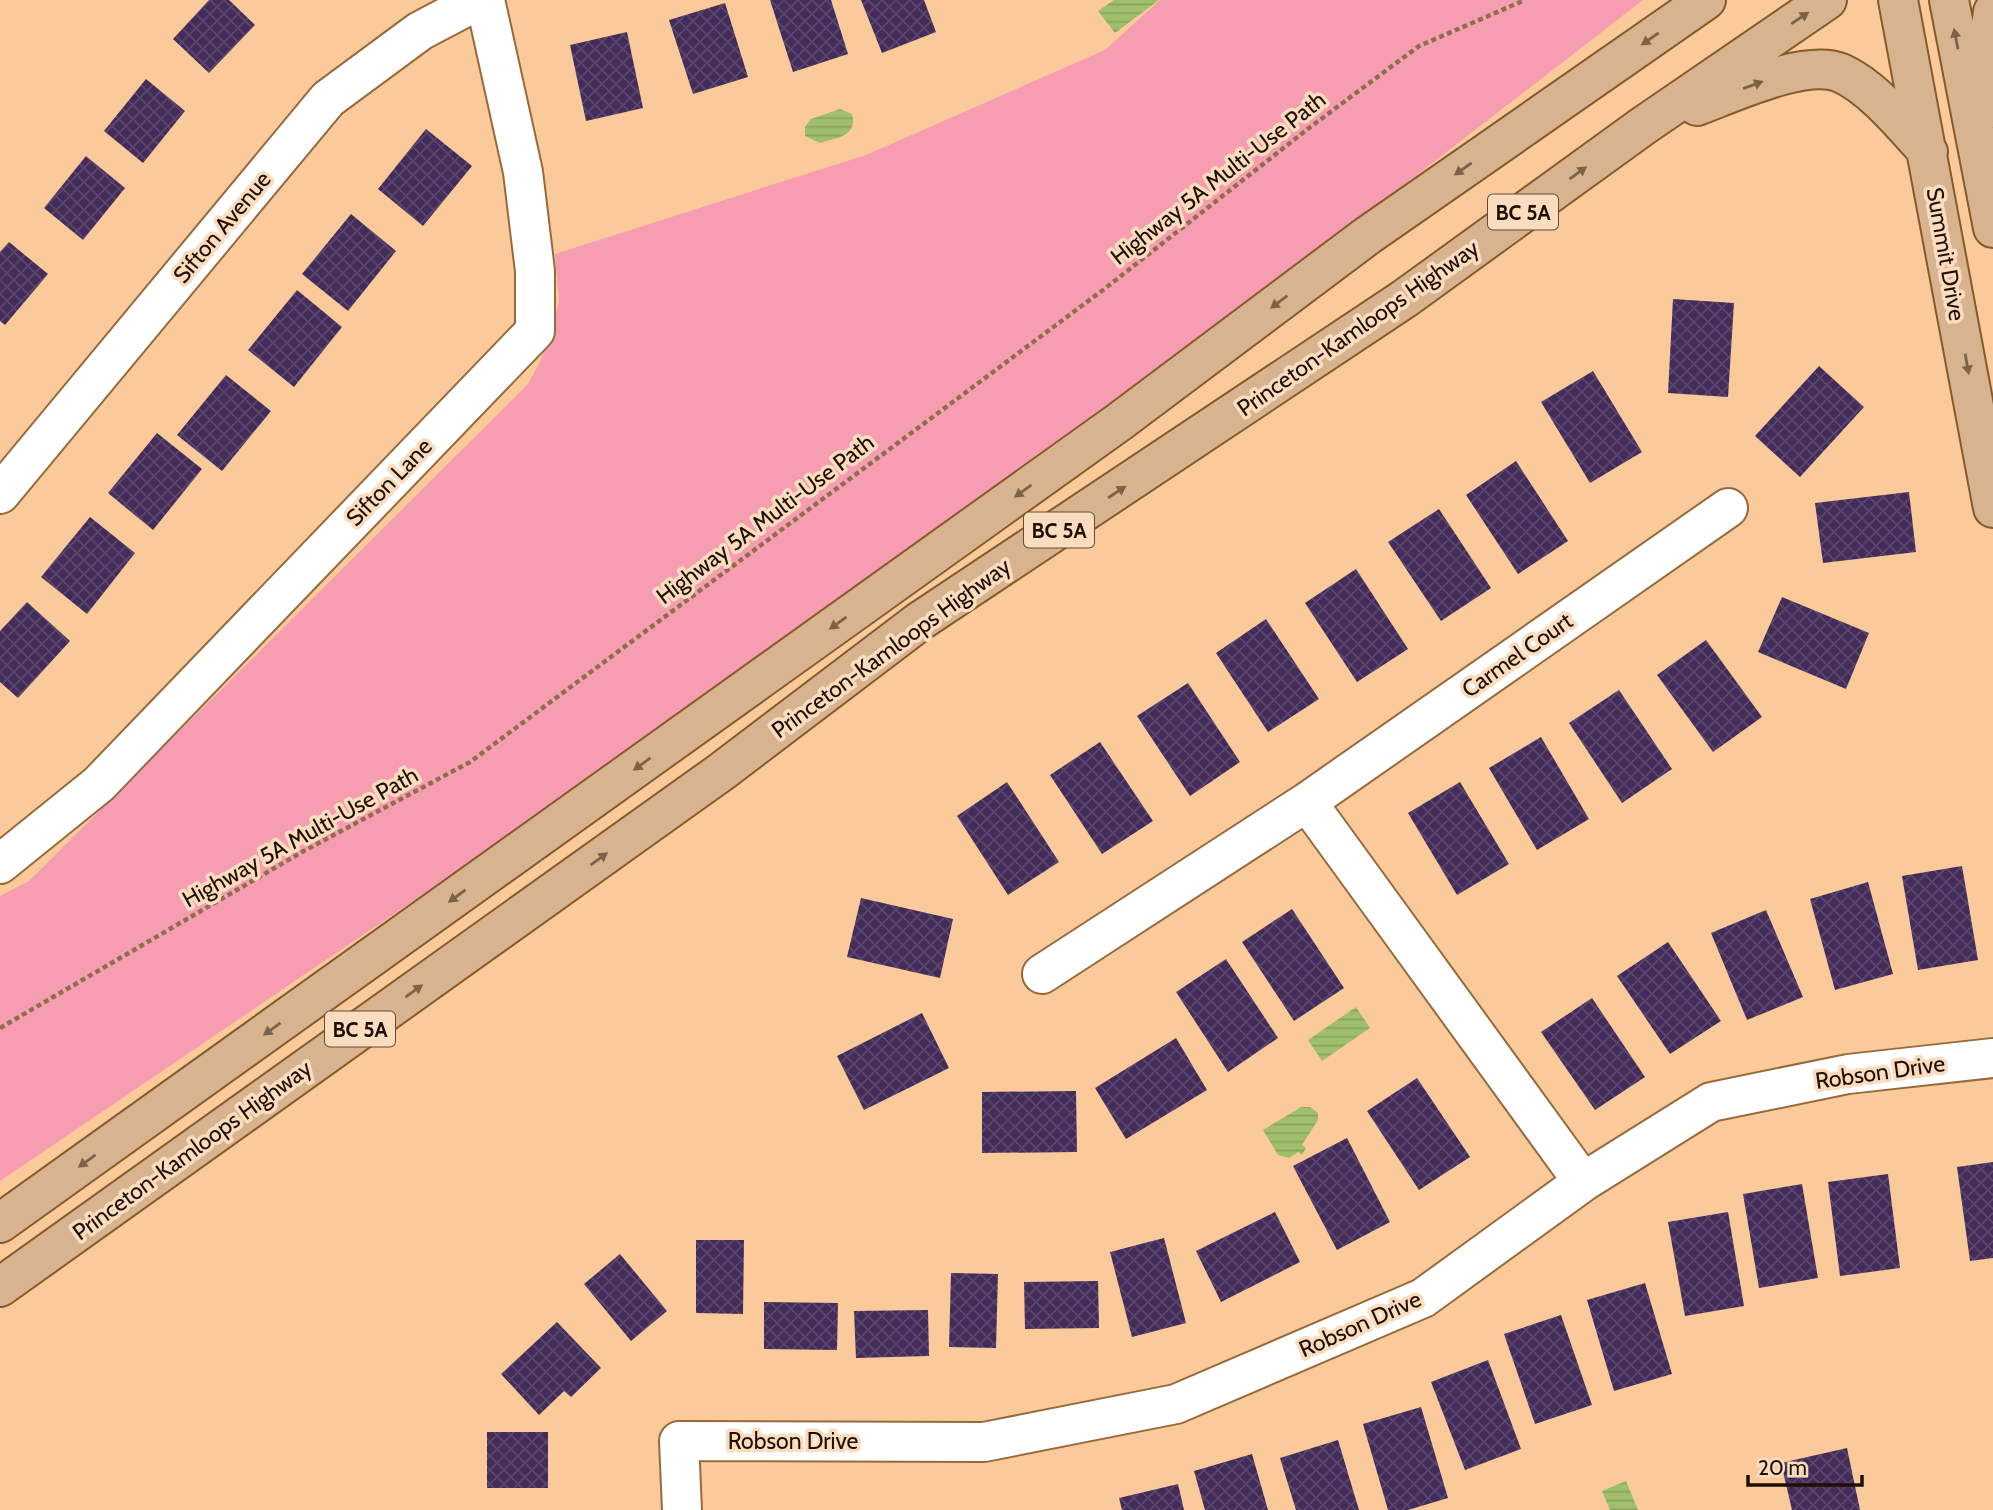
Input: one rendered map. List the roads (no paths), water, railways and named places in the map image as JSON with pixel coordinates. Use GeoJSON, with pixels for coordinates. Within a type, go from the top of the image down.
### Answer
{"type":"FeatureCollection","features":[{"type":"Feature","properties":{"kind":"main road","name":"BC 5A"},"geometry":{"type":"LineString","coordinates":[[0,1223],[1119,422],[1367,236],[1706,0]]}},
{"type":"Feature","properties":{"kind":"main road","name":"Princeton-Kamloops Highway"},"geometry":{"type":"LineString","coordinates":[[0,1287],[721,772],[920,621],[1381,314],[1643,126],[1827,0]]}},
{"type":"Feature","properties":{"kind":"main road","name":"Summit Drive"},"geometry":{"type":"LineString","coordinates":[[1898,0],[1993,508]]}},
{"type":"Feature","properties":{"kind":"main road"},"geometry":{"type":"LineString","coordinates":[[1949,0],[1991,215]]}},
{"type":"Feature","properties":{"kind":"main road"},"geometry":{"type":"LineString","coordinates":[[1991,215],[1987,52],[1993,12]]}},
{"type":"Feature","properties":{"kind":"main road"},"geometry":{"type":"LineString","coordinates":[[1643,126],[1802,70],[1840,73],[1887,107],[1928,152]]}},
{"type":"Feature","properties":{"kind":"street","name":"Sifton Avenue"},"geometry":{"type":"LineString","coordinates":[[0,494],[328,99],[419,31],[479,0]]}},
{"type":"Feature","properties":{"kind":"street","name":"Sifton Lane"},"geometry":{"type":"LineString","coordinates":[[0,864],[99,784],[535,331],[535,271],[523,172],[485,0]]}},
{"type":"Feature","properties":{"kind":"street","name":"Carmel Court"},"geometry":{"type":"LineString","coordinates":[[1042,974],[1307,802],[1728,508]]}},
{"type":"Feature","properties":{"kind":"street"},"geometry":{"type":"LineString","coordinates":[[1307,802],[1583,1182]]}},
{"type":"Feature","properties":{"kind":"street","name":"Robson Drive"},"geometry":{"type":"LineString","coordinates":[[682,1510],[679,1441],[984,1442],[1176,1404],[1423,1298],[1583,1182],[1711,1102],[1848,1074],[1993,1058]]}}]}
